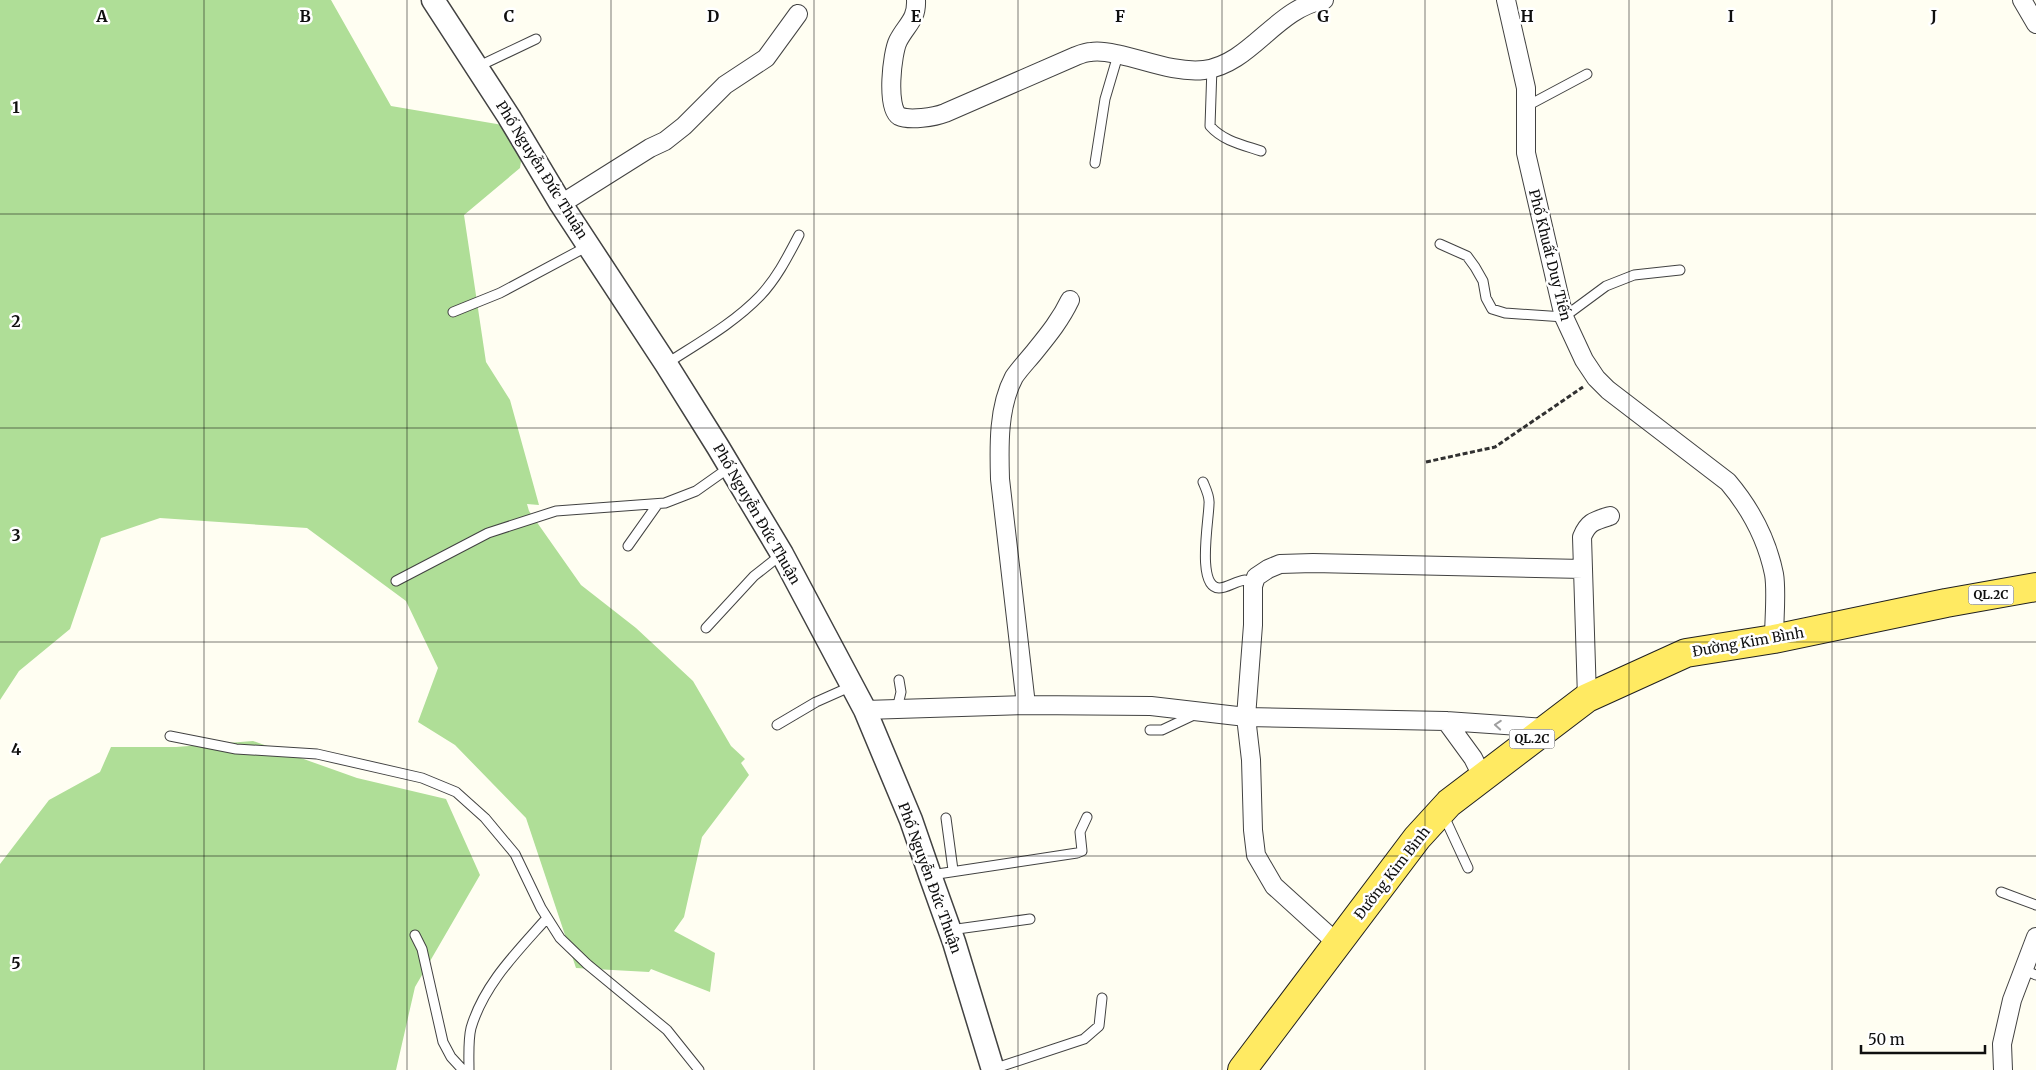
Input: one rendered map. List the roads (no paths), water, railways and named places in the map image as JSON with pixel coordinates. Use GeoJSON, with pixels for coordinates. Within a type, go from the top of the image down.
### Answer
{"type":"FeatureCollection","features":[{"type":"Feature","properties":{"kind":"main road","name":"Đường Kim Bình"},"geometry":{"type":"LineString","coordinates":[[1242,1070],[1417,838],[1449,803],[1587,698],[1686,653],[1774,639],[2036,587]]}},
{"type":"Feature","properties":{"kind":"street","name":"Phố Nguyễn Đức Thuận"},"geometry":{"type":"LineString","coordinates":[[433,0],[510,117],[561,204],[666,364],[730,467],[782,554],[865,710],[910,820],[950,930],[993,1070]]}},
{"type":"Feature","properties":{"kind":"street"},"geometry":{"type":"LineString","coordinates":[[916,0],[916,11],[910,26],[898,42],[892,63],[892,97],[894,110],[899,116],[932,117],[1076,56],[1091,52],[1118,54],[1183,70],[1204,70],[1243,52],[1276,23],[1298,9],[1324,0]]}},
{"type":"Feature","properties":{"kind":"street","name":"Phố Khuất Duy Tiến"},"geometry":{"type":"LineString","coordinates":[[1506,0],[1526,88],[1527,160],[1564,317],[1584,360],[1596,378],[1608,390],[1728,482],[1744,501],[1759,530],[1774,574],[1774,639]]}},
{"type":"Feature","properties":{"kind":"street"},"geometry":{"type":"LineString","coordinates":[[2022,0],[2036,24]]}},
{"type":"Feature","properties":{"kind":"street"},"geometry":{"type":"LineString","coordinates":[[561,204],[671,136],[724,86],[766,58],[798,14]]}},
{"type":"Feature","properties":{"kind":"street"},"geometry":{"type":"LineString","coordinates":[[1026,705],[1000,479],[1003,412],[1005,400],[1014,377],[1054,328],[1070,300]]}},
{"type":"Feature","properties":{"kind":"street"},"geometry":{"type":"LineString","coordinates":[[1587,698],[1582,538],[1586,526],[1596,520],[1610,516]]}},
{"type":"Feature","properties":{"kind":"street"},"geometry":{"type":"LineString","coordinates":[[1338,944],[1274,886],[1256,855],[1253,830],[1251,760],[1246,717],[1253,625],[1253,586],[1256,577],[1280,564],[1313,563],[1583,569]]}},
{"type":"Feature","properties":{"kind":"street"},"geometry":{"type":"LineString","coordinates":[[865,710],[1026,705],[1151,706],[1246,717],[1446,721],[1546,728]]}},
{"type":"Feature","properties":{"kind":"street"},"geometry":{"type":"LineString","coordinates":[[1446,721],[1473,758],[1483,778]]}},
{"type":"Feature","properties":{"kind":"street"},"geometry":{"type":"LineString","coordinates":[[2003,1070],[2002,1044],[2012,1000],[2030,972],[2036,937]]}},
{"type":"Feature","properties":{"kind":"lane"},"geometry":{"type":"LineString","coordinates":[[477,67],[536,39]]}},
{"type":"Feature","properties":{"kind":"lane"},"geometry":{"type":"LineString","coordinates":[[1095,163],[1105,99],[1118,54]]}},
{"type":"Feature","properties":{"kind":"lane"},"geometry":{"type":"LineString","coordinates":[[1212,67],[1210,126],[1217,134],[1261,151]]}},
{"type":"Feature","properties":{"kind":"lane"},"geometry":{"type":"LineString","coordinates":[[1526,106],[1587,74]]}},
{"type":"Feature","properties":{"kind":"lane"},"geometry":{"type":"LineString","coordinates":[[666,364],[719,329],[754,301],[781,269],[799,235]]}},
{"type":"Feature","properties":{"kind":"lane"},"geometry":{"type":"LineString","coordinates":[[1440,244],[1467,256],[1482,281],[1486,298],[1492,309],[1505,313],[1564,317],[1606,286],[1634,275],[1680,270]]}},
{"type":"Feature","properties":{"kind":"lane"},"geometry":{"type":"LineString","coordinates":[[453,312],[500,292],[589,246]]}},
{"type":"Feature","properties":{"kind":"lane"},"geometry":{"type":"LineString","coordinates":[[396,581],[488,533],[556,511],[657,505],[696,491],[730,467]]}},
{"type":"Feature","properties":{"kind":"lane"},"geometry":{"type":"LineString","coordinates":[[1204,482],[1210,504],[1207,519],[1206,567],[1209,581],[1213,586],[1219,588],[1245,580],[1253,586]]}},
{"type":"Feature","properties":{"kind":"lane"},"geometry":{"type":"LineString","coordinates":[[628,546],[657,505]]}},
{"type":"Feature","properties":{"kind":"lane"},"geometry":{"type":"LineString","coordinates":[[706,628],[754,576],[782,554]]}},
{"type":"Feature","properties":{"kind":"lane"},"geometry":{"type":"LineString","coordinates":[[897,709],[901,692],[899,680]]}},
{"type":"Feature","properties":{"kind":"lane"},"geometry":{"type":"LineString","coordinates":[[777,725],[816,702],[852,686]]}},
{"type":"Feature","properties":{"kind":"lane"},"geometry":{"type":"LineString","coordinates":[[1150,730],[1162,730],[1200,712]]}},
{"type":"Feature","properties":{"kind":"lane"},"geometry":{"type":"LineString","coordinates":[[170,736],[236,748],[317,754],[422,778],[456,792],[484,818],[515,854],[547,918],[560,938],[667,1030],[697,1069]]}},
{"type":"Feature","properties":{"kind":"lane"},"geometry":{"type":"LineString","coordinates":[[1442,812],[1468,868]]}},
{"type":"Feature","properties":{"kind":"lane"},"geometry":{"type":"LineString","coordinates":[[930,875],[953,870],[1077,853],[1082,851],[1080,832],[1087,817]]}},
{"type":"Feature","properties":{"kind":"lane"},"geometry":{"type":"LineString","coordinates":[[946,818],[953,870]]}},
{"type":"Feature","properties":{"kind":"lane"},"geometry":{"type":"LineString","coordinates":[[2001,892],[2036,905]]}},
{"type":"Feature","properties":{"kind":"lane"},"geometry":{"type":"LineString","coordinates":[[469,1070],[471,1029],[485,993],[497,975],[547,918]]}},
{"type":"Feature","properties":{"kind":"lane"},"geometry":{"type":"LineString","coordinates":[[950,930],[1030,919]]}},
{"type":"Feature","properties":{"kind":"lane"},"geometry":{"type":"LineString","coordinates":[[415,935],[422,949],[443,1042],[451,1057],[464,1070]]}},
{"type":"Feature","properties":{"kind":"lane"},"geometry":{"type":"LineString","coordinates":[[993,1070],[1084,1039],[1099,1026],[1102,998]]}}]}
